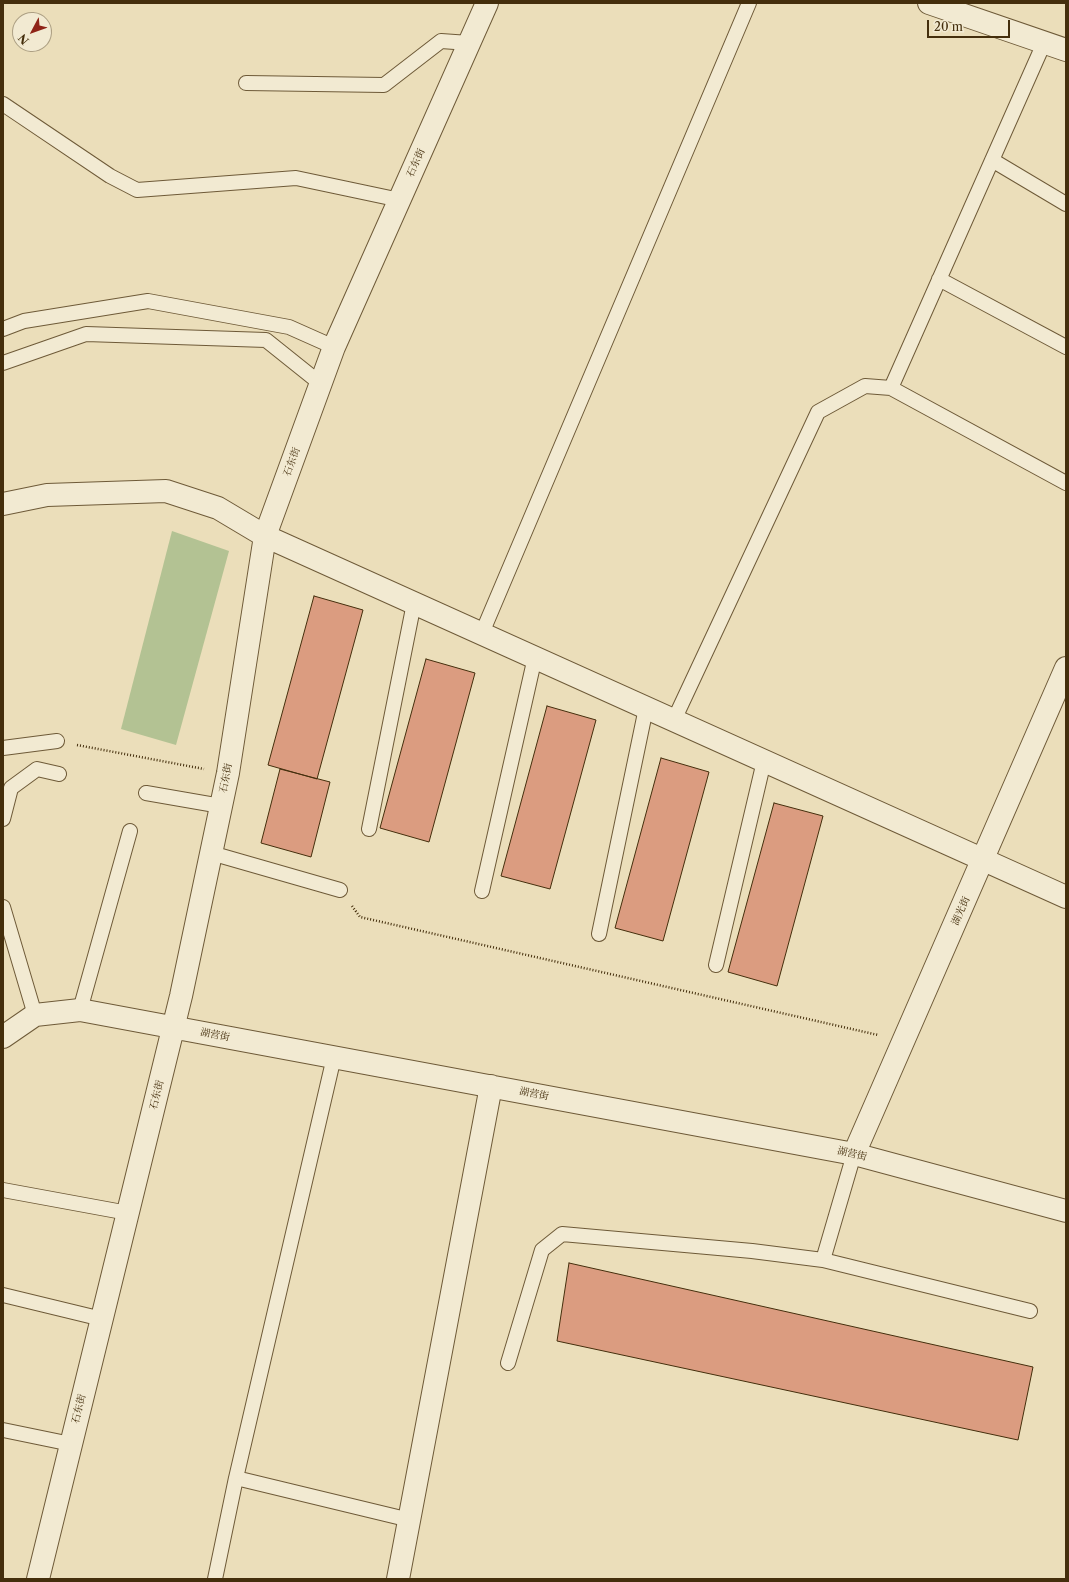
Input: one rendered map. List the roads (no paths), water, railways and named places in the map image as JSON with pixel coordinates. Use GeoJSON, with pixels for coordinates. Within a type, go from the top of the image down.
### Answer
{"type":"FeatureCollection","features":[{"type":"Feature","properties":{"kind":"street","name":"石东街"},"geometry":{"type":"LineString","coordinates":[[38,1579],[174,1027],[228,773],[265,536],[334,347],[487,3]]}},
{"type":"Feature","properties":{"kind":"street"},"geometry":{"type":"LineString","coordinates":[[929,3],[1066,50]]}},
{"type":"Feature","properties":{"kind":"street"},"geometry":{"type":"LineString","coordinates":[[3,504],[47,495],[166,491],[218,508],[265,536],[1066,897]]}},
{"type":"Feature","properties":{"kind":"street","name":"湖光街"},"geometry":{"type":"LineString","coordinates":[[854,1154],[1066,668]]}},
{"type":"Feature","properties":{"kind":"street","name":"湖营街"},"geometry":{"type":"LineString","coordinates":[[3,1037],[35,1015],[80,1010],[854,1154],[1066,1211]]}},
{"type":"Feature","properties":{"kind":"street"},"geometry":{"type":"LineString","coordinates":[[398,1579],[491,1086]]}},
{"type":"Feature","properties":{"kind":"lane"},"geometry":{"type":"LineString","coordinates":[[482,633],[750,3]]}},
{"type":"Feature","properties":{"kind":"lane"},"geometry":{"type":"LineString","coordinates":[[246,83],[384,85],[441,41],[469,43]]}},
{"type":"Feature","properties":{"kind":"lane"},"geometry":{"type":"LineString","coordinates":[[891,388],[1044,43]]}},
{"type":"Feature","properties":{"kind":"lane"},"geometry":{"type":"LineString","coordinates":[[3,104],[110,176],[137,190],[296,178],[400,200]]}},
{"type":"Feature","properties":{"kind":"lane"},"geometry":{"type":"LineString","coordinates":[[992,160],[1066,204]]}},
{"type":"Feature","properties":{"kind":"lane"},"geometry":{"type":"LineString","coordinates":[[939,279],[1066,347]]}},
{"type":"Feature","properties":{"kind":"lane"},"geometry":{"type":"LineString","coordinates":[[3,329],[24,321],[148,301],[289,327],[334,347]]}},
{"type":"Feature","properties":{"kind":"lane"},"geometry":{"type":"LineString","coordinates":[[3,363],[86,334],[266,340],[321,384]]}},
{"type":"Feature","properties":{"kind":"lane"},"geometry":{"type":"LineString","coordinates":[[674,720],[818,412],[865,386],[891,388],[1066,483]]}},
{"type":"Feature","properties":{"kind":"lane"},"geometry":{"type":"LineString","coordinates":[[369,829],[414,603]]}},
{"type":"Feature","properties":{"kind":"lane"},"geometry":{"type":"LineString","coordinates":[[482,891],[535,657]]}},
{"type":"Feature","properties":{"kind":"lane"},"geometry":{"type":"LineString","coordinates":[[599,934],[646,708]]}},
{"type":"Feature","properties":{"kind":"lane"},"geometry":{"type":"LineString","coordinates":[[3,748],[57,741]]}},
{"type":"Feature","properties":{"kind":"lane"},"geometry":{"type":"LineString","coordinates":[[716,965],[764,761]]}},
{"type":"Feature","properties":{"kind":"lane"},"geometry":{"type":"LineString","coordinates":[[3,819],[12,788],[37,769],[59,774]]}},
{"type":"Feature","properties":{"kind":"lane"},"geometry":{"type":"LineString","coordinates":[[146,793],[221,806]]}},
{"type":"Feature","properties":{"kind":"lane"},"geometry":{"type":"LineString","coordinates":[[80,1010],[130,831]]}},
{"type":"Feature","properties":{"kind":"lane"},"geometry":{"type":"LineString","coordinates":[[211,852],[340,890]]}},
{"type":"Feature","properties":{"kind":"lane"},"geometry":{"type":"LineString","coordinates":[[3,907],[35,1015]]}},
{"type":"Feature","properties":{"kind":"lane"},"geometry":{"type":"LineString","coordinates":[[215,1579],[236,1478],[334,1057]]}},
{"type":"Feature","properties":{"kind":"lane"},"geometry":{"type":"LineString","coordinates":[[823,1260],[854,1154]]}},
{"type":"Feature","properties":{"kind":"lane"},"geometry":{"type":"LineString","coordinates":[[3,1190],[128,1213]]}},
{"type":"Feature","properties":{"kind":"lane"},"geometry":{"type":"LineString","coordinates":[[508,1363],[542,1250],[562,1234],[752,1251],[823,1260],[1030,1311]]}},
{"type":"Feature","properties":{"kind":"lane"},"geometry":{"type":"LineString","coordinates":[[3,1295],[102,1319]]}},
{"type":"Feature","properties":{"kind":"lane"},"geometry":{"type":"LineString","coordinates":[[3,1430],[71,1444]]}},
{"type":"Feature","properties":{"kind":"lane"},"geometry":{"type":"LineString","coordinates":[[236,1478],[410,1520]]}}]}
